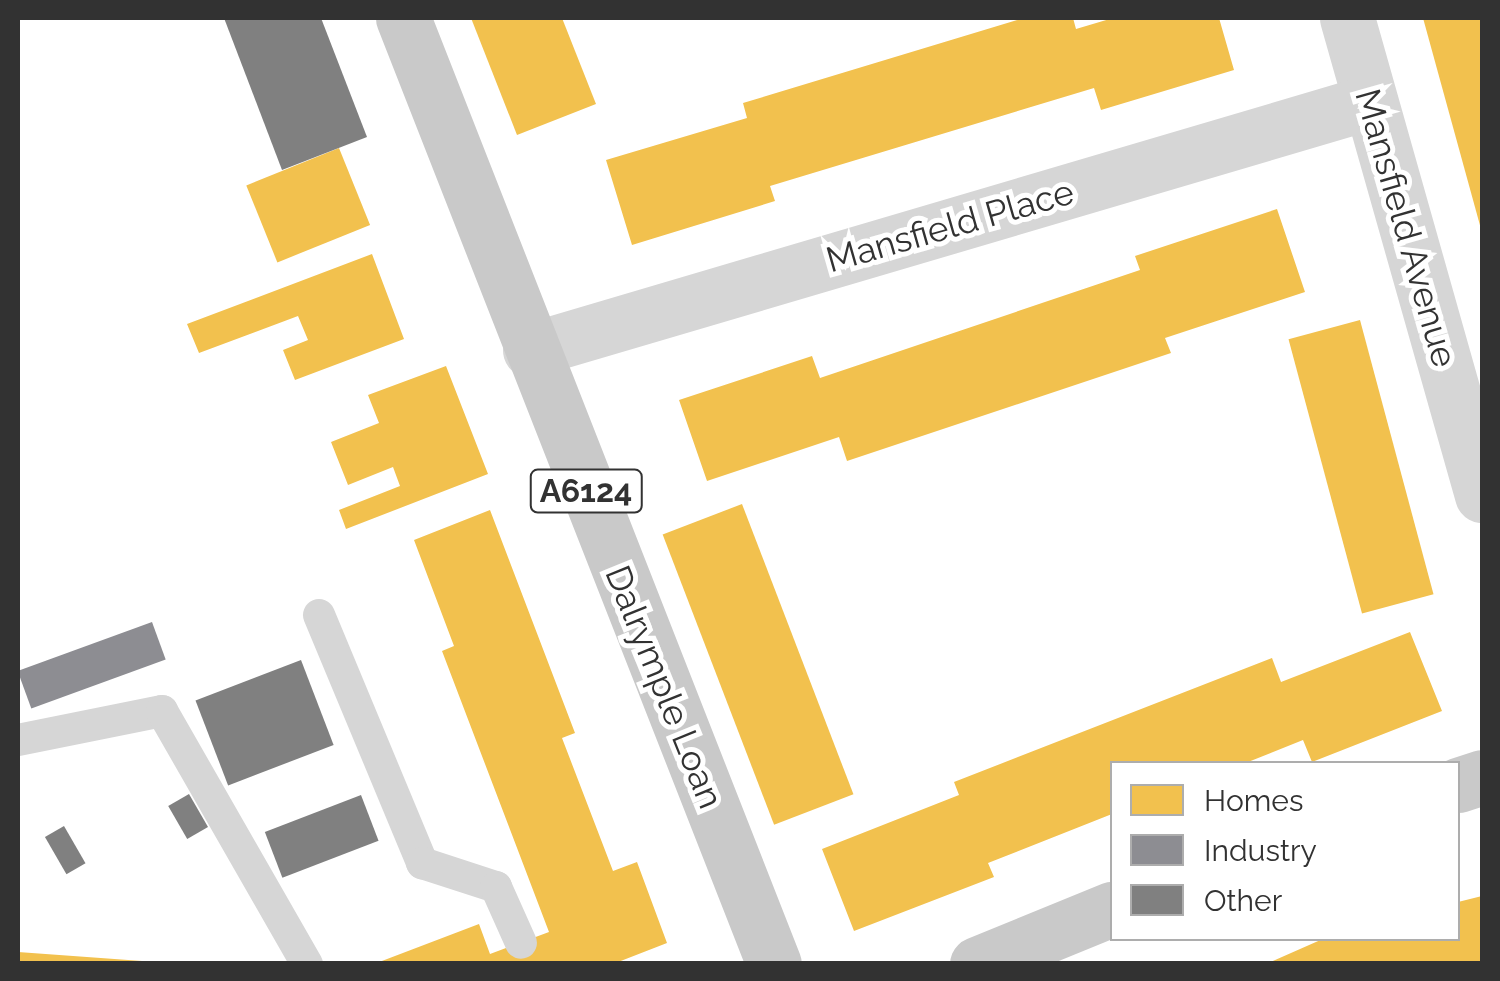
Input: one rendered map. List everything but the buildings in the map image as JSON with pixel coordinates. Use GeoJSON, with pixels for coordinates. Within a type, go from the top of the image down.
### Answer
{"type":"FeatureCollection","features":[{"type":"Feature","properties":{"kind":"main road","name":"Dalrymple Loan"},"geometry":{"type":"LineString","coordinates":[[403,18],[774,964]]}},
{"type":"Feature","properties":{"kind":"main road"},"geometry":{"type":"LineString","coordinates":[[976,964],[1110,910]]}},
{"type":"Feature","properties":{"kind":"street","name":"Mansfield Avenue"},"geometry":{"type":"LineString","coordinates":[[1347,18],[1482,495]]}},
{"type":"Feature","properties":{"kind":"street","name":"Mansfield Place"},"geometry":{"type":"LineString","coordinates":[[530,350],[1370,102]]}},
{"type":"Feature","properties":{"kind":"lane"},"geometry":{"type":"LineString","coordinates":[[319,615],[422,863],[496,887],[521,943]]}},
{"type":"Feature","properties":{"kind":"lane"},"geometry":{"type":"LineString","coordinates":[[18,740],[162,711],[307,964]]}}]}
